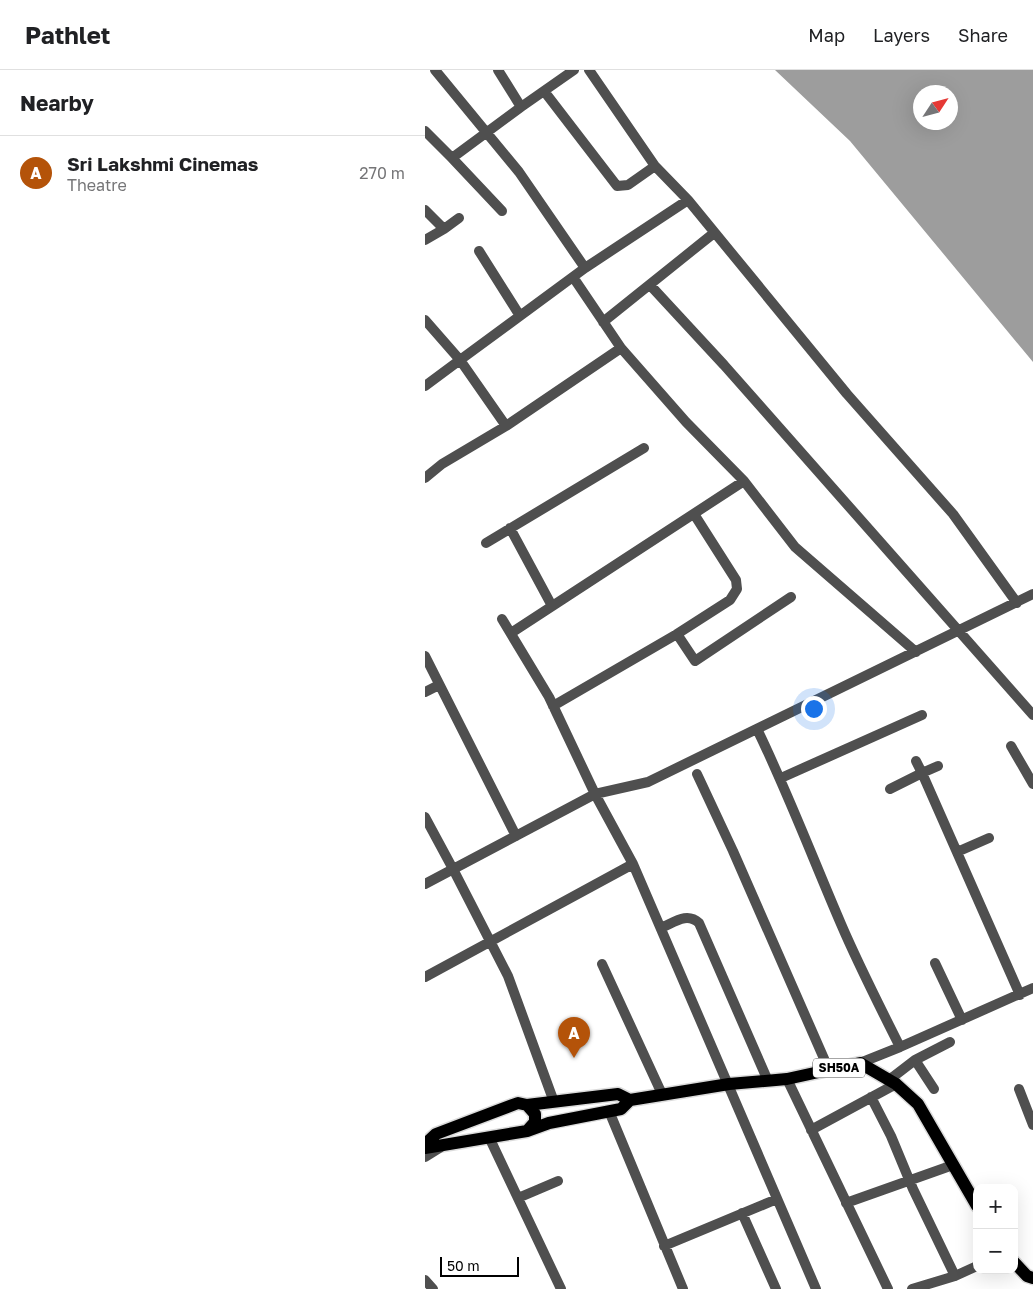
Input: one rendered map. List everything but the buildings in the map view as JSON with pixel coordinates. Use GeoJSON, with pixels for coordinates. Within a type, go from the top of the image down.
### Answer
{"type":"FeatureCollection","features":[{"type":"Feature","properties":{"kind":"main road","name":"SH50A"},"geometry":{"type":"LineString","coordinates":[[527,1105],[618,1094],[630,1100],[729,1084],[787,1078],[860,1063],[892,1082],[918,1104],[973,1199]]}},
{"type":"Feature","properties":{"kind":"main road"},"geometry":{"type":"LineString","coordinates":[[527,1131],[535,1122],[535,1114],[527,1105],[517,1103],[431,1135],[425,1146],[441,1146],[527,1131],[549,1123],[621,1109],[630,1100]]}},
{"type":"Feature","properties":{"kind":"main road"},"geometry":{"type":"LineString","coordinates":[[1018,1266],[1027,1276],[1033,1278]]}},
{"type":"Feature","properties":{"kind":"street"},"geometry":{"type":"LineString","coordinates":[[435,70],[519,172],[585,268]]}},
{"type":"Feature","properties":{"kind":"street"},"geometry":{"type":"LineString","coordinates":[[498,70],[521,107]]}},
{"type":"Feature","properties":{"kind":"street"},"geometry":{"type":"LineString","coordinates":[[452,158],[574,70]]}},
{"type":"Feature","properties":{"kind":"street"},"geometry":{"type":"LineString","coordinates":[[589,70],[655,166],[714,232],[847,394],[953,514],[1017,603]]}},
{"type":"Feature","properties":{"kind":"street"},"geometry":{"type":"LineString","coordinates":[[544,91],[617,186],[628,185],[655,166]]}},
{"type":"Feature","properties":{"kind":"street"},"geometry":{"type":"LineString","coordinates":[[425,131],[502,211]]}},
{"type":"Feature","properties":{"kind":"street"},"geometry":{"type":"LineString","coordinates":[[425,386],[585,268],[687,200]]}},
{"type":"Feature","properties":{"kind":"street"},"geometry":{"type":"LineString","coordinates":[[425,210],[444,228]]}},
{"type":"Feature","properties":{"kind":"street"},"geometry":{"type":"LineString","coordinates":[[425,240],[459,218]]}},
{"type":"Feature","properties":{"kind":"street"},"geometry":{"type":"LineString","coordinates":[[603,322],[714,232]]}},
{"type":"Feature","properties":{"kind":"street"},"geometry":{"type":"LineString","coordinates":[[479,251],[520,316]]}},
{"type":"Feature","properties":{"kind":"street"},"geometry":{"type":"LineString","coordinates":[[573,277],[621,348],[686,422],[744,482],[795,547],[917,652]]}},
{"type":"Feature","properties":{"kind":"street"},"geometry":{"type":"LineString","coordinates":[[650,285],[724,365],[1033,715]]}},
{"type":"Feature","properties":{"kind":"street"},"geometry":{"type":"LineString","coordinates":[[425,320],[460,360],[506,426]]}},
{"type":"Feature","properties":{"kind":"street"},"geometry":{"type":"LineString","coordinates":[[425,478],[442,464],[506,426],[621,348]]}},
{"type":"Feature","properties":{"kind":"street"},"geometry":{"type":"LineString","coordinates":[[486,543],[644,448]]}},
{"type":"Feature","properties":{"kind":"street"},"geometry":{"type":"LineString","coordinates":[[511,633],[744,482]]}},
{"type":"Feature","properties":{"kind":"street"},"geometry":{"type":"LineString","coordinates":[[553,706],[677,634],[730,600],[737,589],[736,580],[694,514]]}},
{"type":"Feature","properties":{"kind":"street"},"geometry":{"type":"LineString","coordinates":[[510,528],[551,606]]}},
{"type":"Feature","properties":{"kind":"street"},"geometry":{"type":"LineString","coordinates":[[425,884],[595,794],[649,782],[1033,594]]}},
{"type":"Feature","properties":{"kind":"street"},"geometry":{"type":"LineString","coordinates":[[677,634],[695,661],[791,597]]}},
{"type":"Feature","properties":{"kind":"street"},"geometry":{"type":"LineString","coordinates":[[503,619],[553,706],[595,794],[633,864],[729,1084],[815,1289]]}},
{"type":"Feature","properties":{"kind":"street"},"geometry":{"type":"LineString","coordinates":[[425,656],[516,836]]}},
{"type":"Feature","properties":{"kind":"street"},"geometry":{"type":"LineString","coordinates":[[425,692],[439,685]]}},
{"type":"Feature","properties":{"kind":"street"},"geometry":{"type":"LineString","coordinates":[[781,778],[922,715]]}},
{"type":"Feature","properties":{"kind":"street"},"geometry":{"type":"LineString","coordinates":[[757,729],[781,778],[803,836],[843,927],[900,1048]]}},
{"type":"Feature","properties":{"kind":"street"},"geometry":{"type":"LineString","coordinates":[[1011,746],[1033,784]]}},
{"type":"Feature","properties":{"kind":"street"},"geometry":{"type":"LineString","coordinates":[[917,761],[1020,994]]}},
{"type":"Feature","properties":{"kind":"street"},"geometry":{"type":"LineString","coordinates":[[890,789],[938,766]]}},
{"type":"Feature","properties":{"kind":"street"},"geometry":{"type":"LineString","coordinates":[[697,774],[733,850],[829,1070]]}},
{"type":"Feature","properties":{"kind":"street"},"geometry":{"type":"LineString","coordinates":[[425,818],[508,976],[554,1102]]}},
{"type":"Feature","properties":{"kind":"street"},"geometry":{"type":"LineString","coordinates":[[957,852],[989,838]]}},
{"type":"Feature","properties":{"kind":"street"},"geometry":{"type":"LineString","coordinates":[[425,977],[633,864]]}},
{"type":"Feature","properties":{"kind":"street"},"geometry":{"type":"LineString","coordinates":[[661,928],[688,917],[694,918],[699,923],[767,1081]]}},
{"type":"Feature","properties":{"kind":"street"},"geometry":{"type":"LineString","coordinates":[[935,963],[962,1020]]}},
{"type":"Feature","properties":{"kind":"street"},"geometry":{"type":"LineString","coordinates":[[602,964],[662,1094]]}},
{"type":"Feature","properties":{"kind":"street"},"geometry":{"type":"LineString","coordinates":[[860,1063],[900,1048],[1033,988]]}},
{"type":"Feature","properties":{"kind":"street"},"geometry":{"type":"LineString","coordinates":[[811,1130],[871,1097],[892,1082],[915,1060],[950,1042]]}},
{"type":"Feature","properties":{"kind":"street"},"geometry":{"type":"LineString","coordinates":[[915,1060],[934,1089]]}},
{"type":"Feature","properties":{"kind":"street"},"geometry":{"type":"LineString","coordinates":[[787,1078],[888,1289]]}},
{"type":"Feature","properties":{"kind":"street"},"geometry":{"type":"LineString","coordinates":[[1019,1089],[1033,1125]]}},
{"type":"Feature","properties":{"kind":"street"},"geometry":{"type":"LineString","coordinates":[[871,1097],[891,1136],[909,1180],[955,1276]]}},
{"type":"Feature","properties":{"kind":"street"},"geometry":{"type":"LineString","coordinates":[[609,1111],[683,1289]]}},
{"type":"Feature","properties":{"kind":"street"},"geometry":{"type":"LineString","coordinates":[[489,1137],[561,1289]]}},
{"type":"Feature","properties":{"kind":"street"},"geometry":{"type":"LineString","coordinates":[[425,1156],[441,1146]]}},
{"type":"Feature","properties":{"kind":"street"},"geometry":{"type":"LineString","coordinates":[[847,1203],[953,1164]]}},
{"type":"Feature","properties":{"kind":"street"},"geometry":{"type":"LineString","coordinates":[[519,1198],[558,1180]]}},
{"type":"Feature","properties":{"kind":"street"},"geometry":{"type":"LineString","coordinates":[[665,1246],[777,1199]]}},
{"type":"Feature","properties":{"kind":"street"},"geometry":{"type":"LineString","coordinates":[[742,1213],[776,1289]]}},
{"type":"Feature","properties":{"kind":"street"},"geometry":{"type":"LineString","coordinates":[[912,1289],[955,1276],[973,1268]]}},
{"type":"Feature","properties":{"kind":"street"},"geometry":{"type":"LineString","coordinates":[[425,1280],[433,1289]]}},
{"type":"Feature","properties":{"kind":"shaded area"},"geometry":{"type":"Polygon","coordinates":[[[775,70],[1033,70],[1033,362],[850,141],[775,70]]]}},
{"type":"Feature","properties":{"kind":"place","name":"Sri Lakshmi Cinemas"},"geometry":{"type":"Point","coordinates":[574,1058]}}]}
